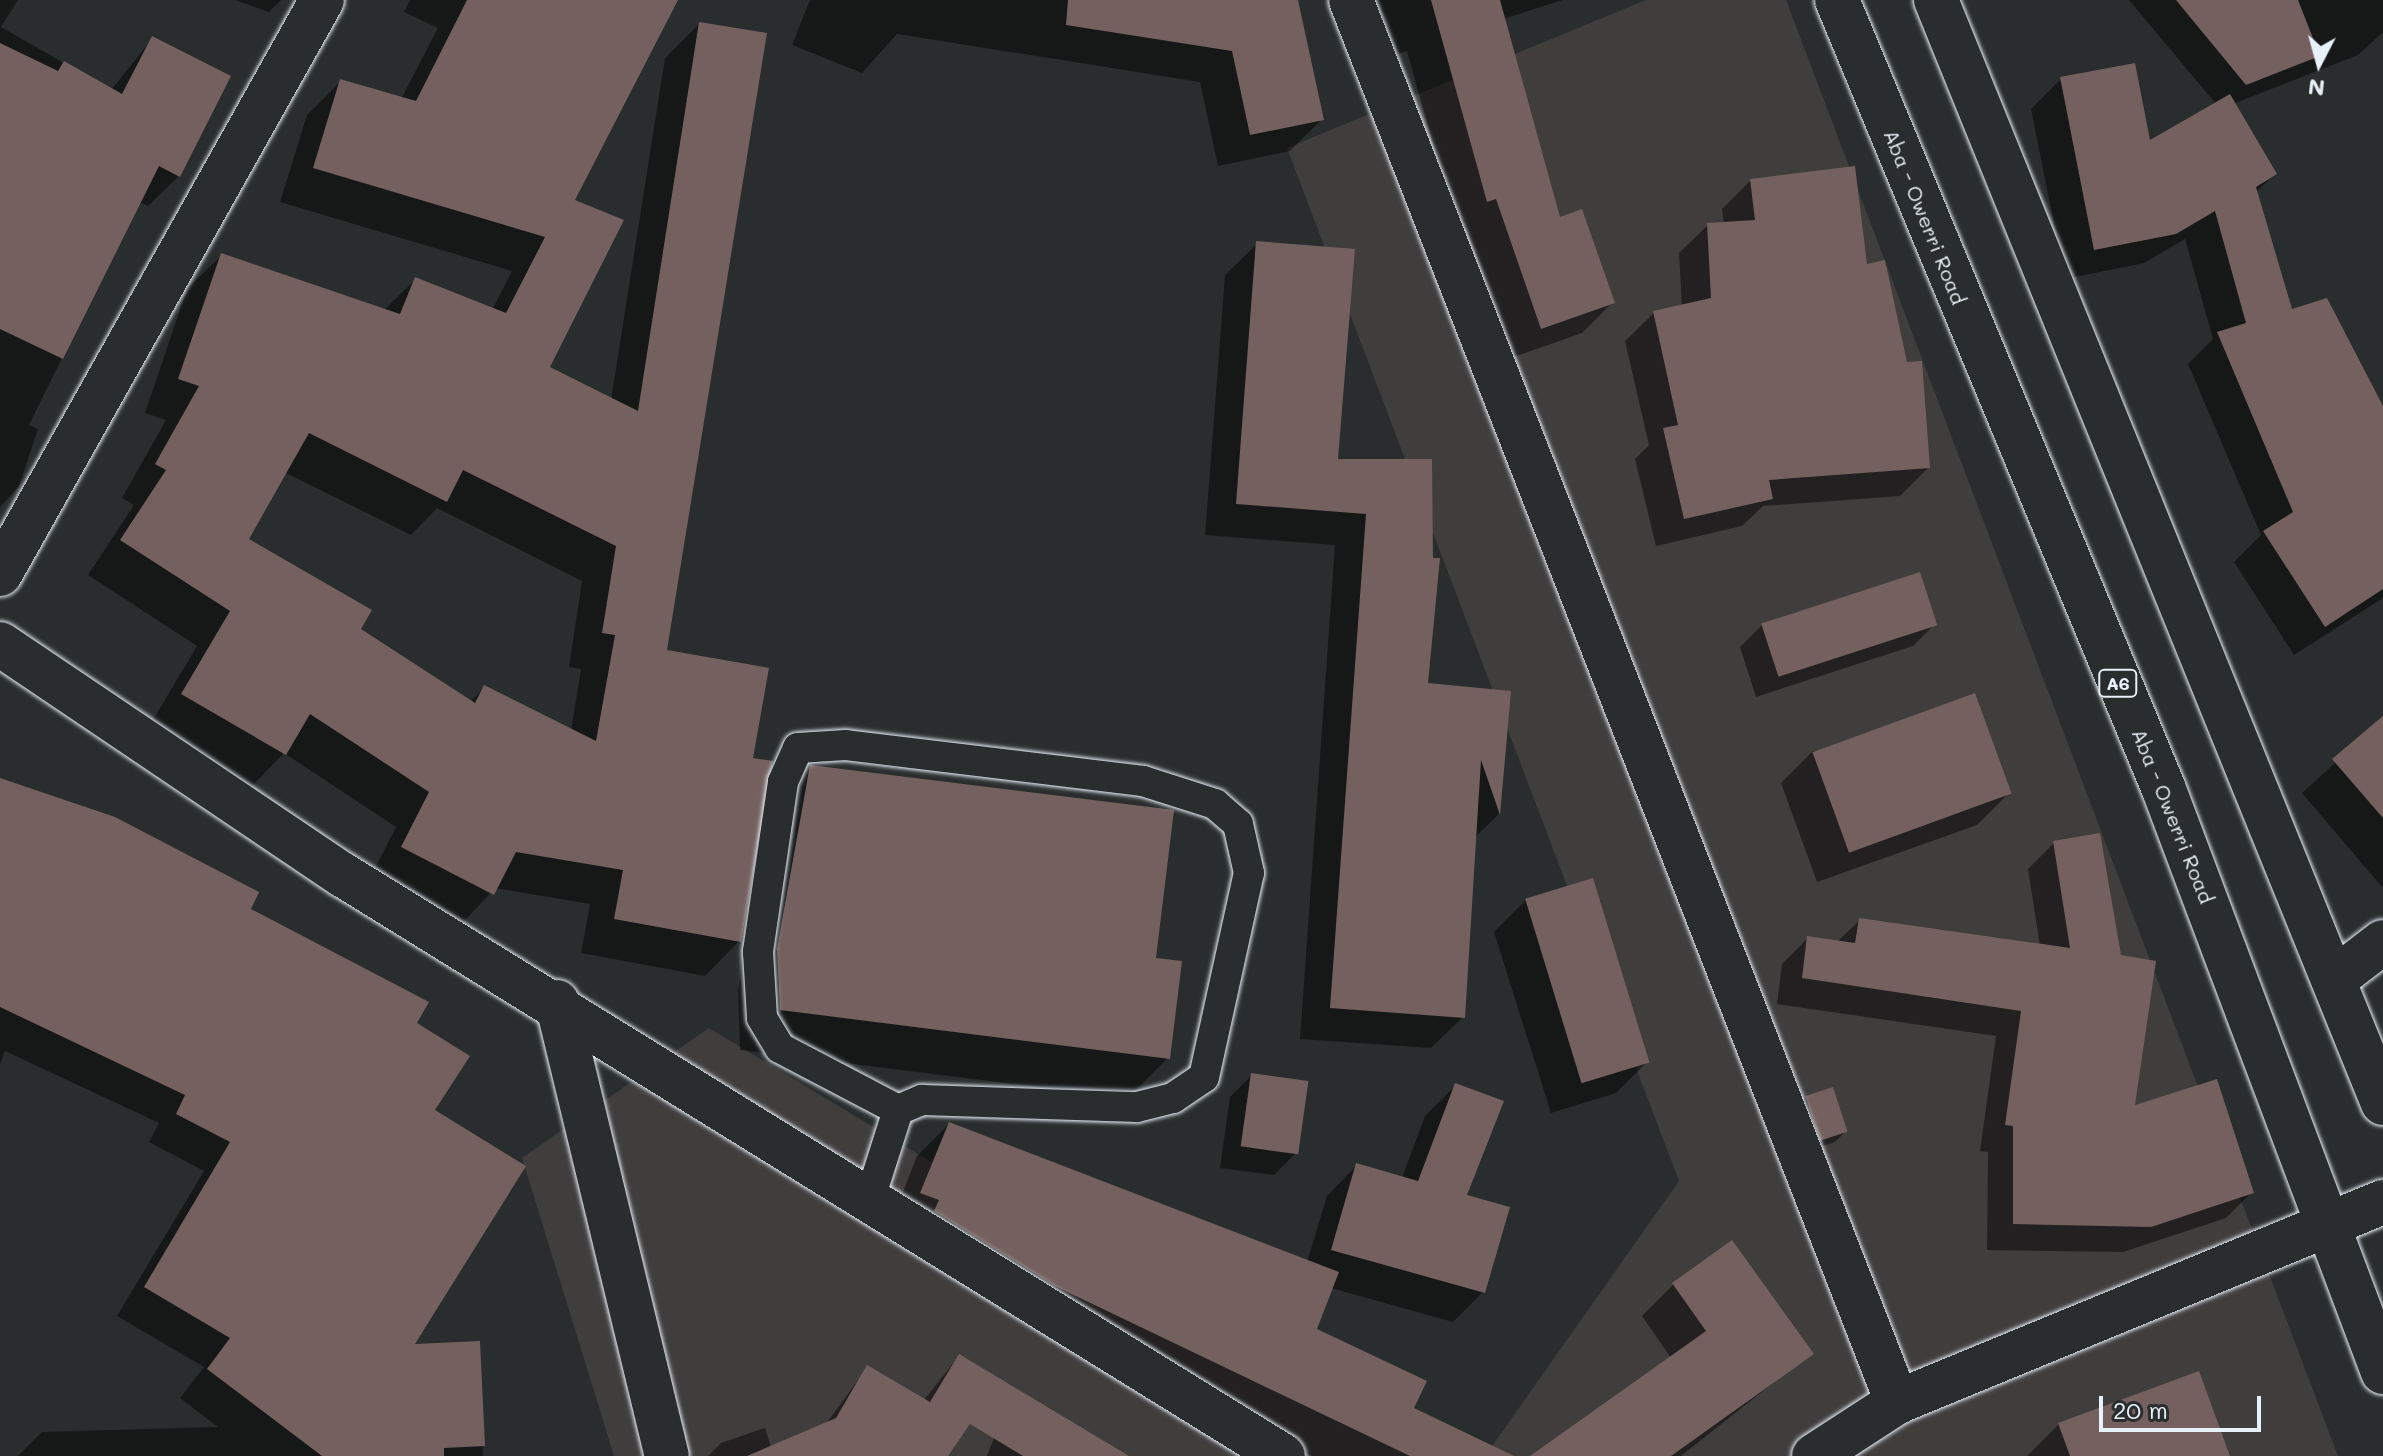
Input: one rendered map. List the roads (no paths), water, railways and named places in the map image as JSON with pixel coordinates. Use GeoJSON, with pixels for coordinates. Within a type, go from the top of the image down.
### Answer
{"type":"FeatureCollection","features":[{"type":"Feature","properties":{"kind":"main road"},"geometry":{"type":"LineString","coordinates":[[0,574],[322,0]]}},
{"type":"Feature","properties":{"kind":"main road"},"geometry":{"type":"LineString","coordinates":[[1351,0],[1897,1402]]}},
{"type":"Feature","properties":{"kind":"main road","name":"Aba - Owerri Road"},"geometry":{"type":"LineString","coordinates":[[1837,0],[2163,787],[2329,1220],[2383,1372]]}},
{"type":"Feature","properties":{"kind":"main road"},"geometry":{"type":"LineString","coordinates":[[1936,0],[2336,978],[2383,1103]]}},
{"type":"Feature","properties":{"kind":"main road"},"geometry":{"type":"LineString","coordinates":[[0,644],[343,875],[557,1002],[1283,1456]]}},
{"type":"Feature","properties":{"kind":"main road"},"geometry":{"type":"LineString","coordinates":[[2336,978],[2383,942]]}},
{"type":"Feature","properties":{"kind":"main road"},"geometry":{"type":"LineString","coordinates":[[557,1002],[667,1456]]}},
{"type":"Feature","properties":{"kind":"main road"},"geometry":{"type":"LineString","coordinates":[[1814,1456],[1897,1402],[2329,1220],[2383,1202]]}},
{"type":"Feature","properties":{"kind":"lane"},"geometry":{"type":"LineString","coordinates":[[870,1198],[898,1110],[922,1100],[1137,1107],[1173,1098],[1204,1077],[1249,873],[1238,824],[1215,804],[1143,781],[846,745],[798,748],[783,782],[758,952],[762,1018],[780,1048],[898,1110]]}}]}
